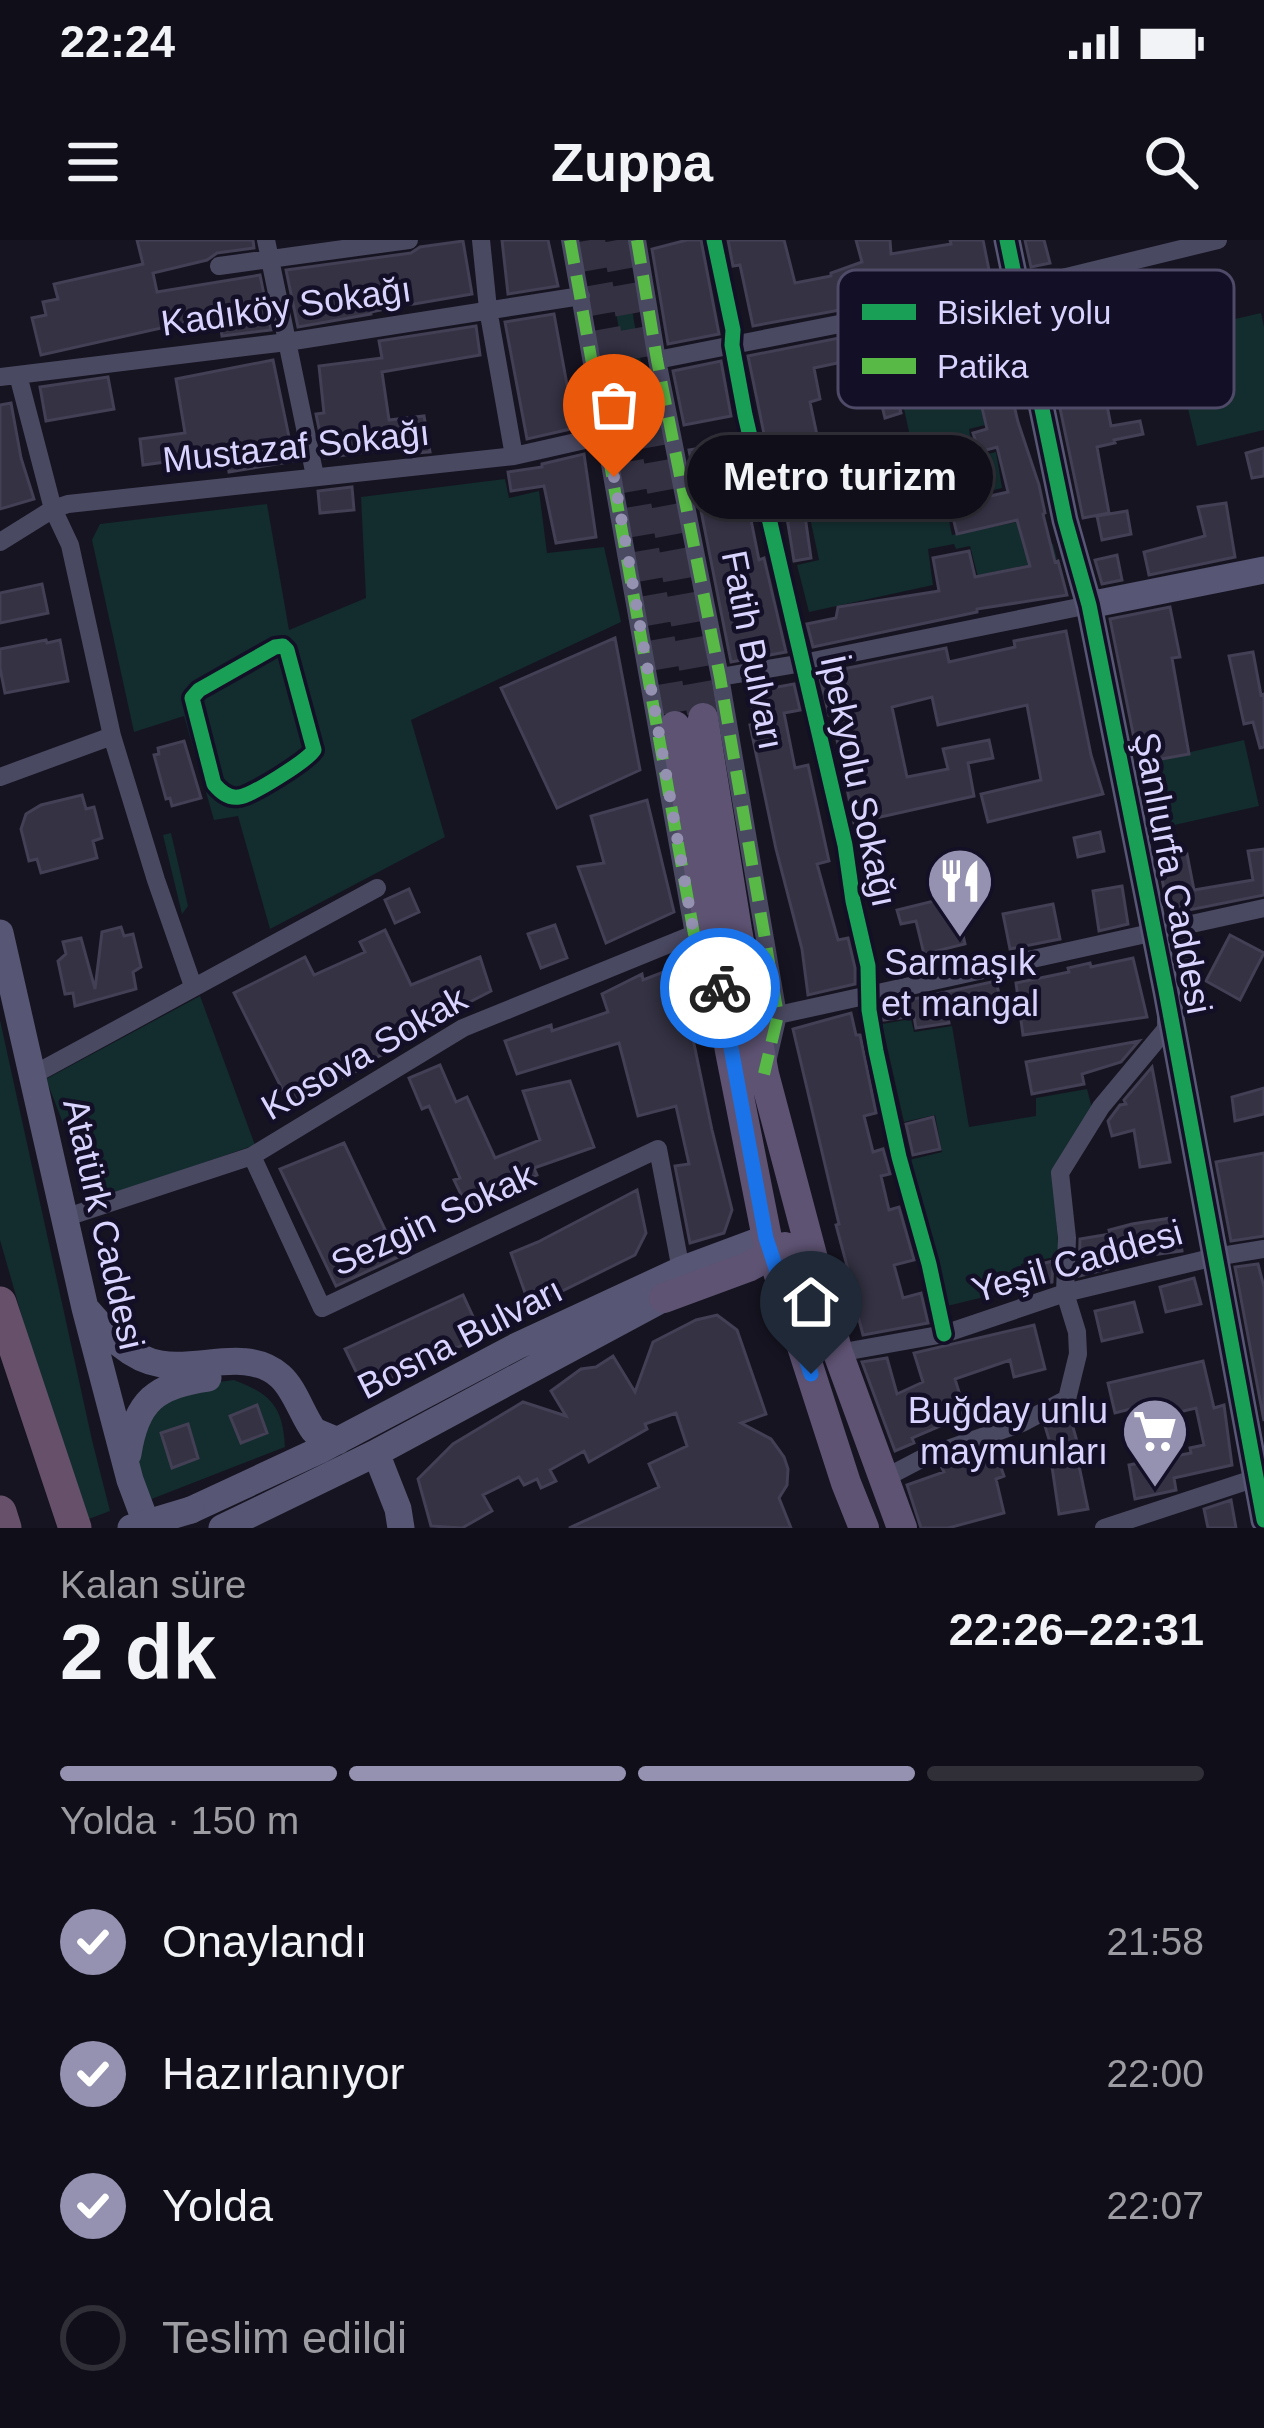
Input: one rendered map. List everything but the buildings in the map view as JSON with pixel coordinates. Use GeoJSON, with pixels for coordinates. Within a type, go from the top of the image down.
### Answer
{"type":"FeatureCollection","features":[{"type":"Feature","properties":{"kind":"highway"},"geometry":{"type":"LineString","coordinates":[[0,1303],[75,1528]]}},
{"type":"Feature","properties":{"kind":"highway"},"geometry":{"type":"LineString","coordinates":[[0,1354],[52,1528]]}},
{"type":"Feature","properties":{"kind":"highway"},"geometry":{"type":"LineString","coordinates":[[0,1513],[5,1528]]}},
{"type":"Feature","properties":{"kind":"main road","name":"Şanlıurfa Caddesi"},"geometry":{"type":"LineString","coordinates":[[1007,240],[1014,270]]}},
{"type":"Feature","properties":{"kind":"main road","name":"Şanlıurfa Caddesi"},"geometry":{"type":"LineString","coordinates":[[1042,408],[1065,520],[1089,605],[1166,991],[1264,1520]]}},
{"type":"Feature","properties":{"kind":"main road"},"geometry":{"type":"LineString","coordinates":[[1089,605],[1264,570]]}},
{"type":"Feature","properties":{"kind":"main road","name":"Fatih Bulvarı"},"geometry":{"type":"LineString","coordinates":[[864,1528],[787,1300],[775,1247],[718,974],[689,722],[737,930],[764,1074],[819,1287],[902,1528]]}},
{"type":"Feature","properties":{"kind":"main road","name":"Atatürk Caddesi"},"geometry":{"type":"LineString","coordinates":[[0,933],[85,1308],[148,1528]]}},
{"type":"Feature","properties":{"kind":"main road"},"geometry":{"type":"LineString","coordinates":[[664,1298],[748,1267],[802,1219]]}},
{"type":"Feature","properties":{"kind":"main road"},"geometry":{"type":"LineString","coordinates":[[775,1247],[819,1287]]}},
{"type":"Feature","properties":{"kind":"main road","name":"Bosna Bulvarı"},"geometry":{"type":"LineString","coordinates":[[131,1528],[191,1510],[294,1462],[517,1346],[681,1270],[775,1247]]}},
{"type":"Feature","properties":{"kind":"main road"},"geometry":{"type":"LineString","coordinates":[[664,1298],[730,1281],[771,1288],[787,1300]]}},
{"type":"Feature","properties":{"kind":"main road","name":"Bosna Bulvarı"},"geometry":{"type":"LineString","coordinates":[[222,1528],[376,1454],[664,1298]]}},
{"type":"Feature","properties":{"kind":"main road"},"geometry":{"type":"LineString","coordinates":[[85,1308],[120,1345],[172,1373],[237,1374],[260,1381],[280,1400],[292,1425],[294,1462]]}},
{"type":"Feature","properties":{"kind":"main road"},"geometry":{"type":"LineString","coordinates":[[105,1388],[236,1361],[264,1366],[287,1383],[314,1431],[338,1441]]}},
{"type":"Feature","properties":{"kind":"main road"},"geometry":{"type":"LineString","coordinates":[[126,1464],[134,1424],[172,1373]]}},
{"type":"Feature","properties":{"kind":"main road"},"geometry":{"type":"LineString","coordinates":[[376,1454],[401,1528]]}},
{"type":"Feature","properties":{"kind":"street"},"geometry":{"type":"LineString","coordinates":[[219,266],[268,249],[409,240]]}},
{"type":"Feature","properties":{"kind":"street"},"geometry":{"type":"LineString","coordinates":[[481,240],[514,456]]}},
{"type":"Feature","properties":{"kind":"street"},"geometry":{"type":"LineString","coordinates":[[570,240],[694,934],[718,974]]}},
{"type":"Feature","properties":{"kind":"street","name":"Fatih Bulvarı"},"geometry":{"type":"LineString","coordinates":[[637,240],[778,1015],[764,1074]]}},
{"type":"Feature","properties":{"kind":"street","name":"İpekyolu Sokağı"},"geometry":{"type":"LineString","coordinates":[[714,240],[745,415],[845,845],[868,966],[869,1010],[899,1157],[944,1334]]}},
{"type":"Feature","properties":{"kind":"street"},"geometry":{"type":"LineString","coordinates":[[1096,270],[1218,240]]}},
{"type":"Feature","properties":{"kind":"street"},"geometry":{"type":"LineString","coordinates":[[268,249],[315,476]]}},
{"type":"Feature","properties":{"kind":"street","name":"Kadıköy Sokağı"},"geometry":{"type":"LineString","coordinates":[[9,376],[287,342],[581,296]]}},
{"type":"Feature","properties":{"kind":"street"},"geometry":{"type":"LineString","coordinates":[[657,360],[838,324]]}},
{"type":"Feature","properties":{"kind":"street"},"geometry":{"type":"LineString","coordinates":[[9,376],[70,545],[112,736],[194,986]]}},
{"type":"Feature","properties":{"kind":"street","name":"Mustazaf Sokağı"},"geometry":{"type":"LineString","coordinates":[[0,542],[53,508],[68,504],[514,456],[607,435]]}},
{"type":"Feature","properties":{"kind":"street"},"geometry":{"type":"LineString","coordinates":[[720,677],[1089,605]]}},
{"type":"Feature","properties":{"kind":"street"},"geometry":{"type":"LineString","coordinates":[[0,777],[112,736]]}},
{"type":"Feature","properties":{"kind":"street"},"geometry":{"type":"LineString","coordinates":[[33,1075],[377,887]]}},
{"type":"Feature","properties":{"kind":"street"},"geometry":{"type":"LineString","coordinates":[[778,1015],[1264,908]]}},
{"type":"Feature","properties":{"kind":"street","name":"Kosova Sokak"},"geometry":{"type":"LineString","coordinates":[[64,1218],[253,1156],[463,1028],[694,934]]}},
{"type":"Feature","properties":{"kind":"street"},"geometry":{"type":"LineString","coordinates":[[883,1479],[925,1457],[1022,1423],[1067,1399],[1078,1354],[1077,1332],[1064,1293],[1067,1238],[1060,1173],[1102,1107],[1166,1029],[1166,991]]}},
{"type":"Feature","properties":{"kind":"street","name":"Sezgin Sokak"},"geometry":{"type":"LineString","coordinates":[[253,1156],[322,1308],[658,1149],[681,1270]]}},
{"type":"Feature","properties":{"kind":"street","name":"Yeşil Caddesi"},"geometry":{"type":"LineString","coordinates":[[838,1353],[944,1334],[1064,1293],[1264,1249]]}},
{"type":"Feature","properties":{"kind":"street"},"geometry":{"type":"LineString","coordinates":[[1104,1528],[1256,1478]]}},
{"type":"Feature","properties":{"kind":"green space"},"geometry":{"type":"Polygon","coordinates":[[[630,297],[643,374],[627,377],[614,300],[630,297]]]}},
{"type":"Feature","properties":{"kind":"green space"},"geometry":{"type":"Polygon","coordinates":[[[1261,313],[1264,430],[1197,446],[1188,408],[1234,408],[1234,319],[1261,313]]]}},
{"type":"Feature","properties":{"kind":"green space"},"geometry":{"type":"Polygon","coordinates":[[[904,408],[981,408],[985,425],[969,429],[974,457],[996,452],[1002,488],[945,502],[952,535],[1017,522],[1024,551],[1053,544],[1057,559],[993,572],[998,594],[983,596],[970,546],[928,549],[933,585],[809,612],[797,565],[819,560],[809,513],[786,514],[777,467],[837,452],[846,483],[916,464],[904,408]]]}},
{"type":"Feature","properties":{"kind":"green space"},"geometry":{"type":"Polygon","coordinates":[[[505,479],[509,498],[539,491],[547,553],[604,547],[621,622],[411,720],[445,837],[270,929],[238,816],[214,820],[184,716],[134,732],[92,540],[100,524],[267,504],[289,630],[366,598],[361,497],[505,479]]]}},
{"type":"Feature","properties":{"kind":"green space"},"geometry":{"type":"Polygon","coordinates":[[[1244,740],[1259,806],[1152,830],[1137,764],[1244,740]]]}},
{"type":"Feature","properties":{"kind":"green space"},"geometry":{"type":"Polygon","coordinates":[[[171,833],[188,906],[182,914],[163,835],[171,833]]]}},
{"type":"Feature","properties":{"kind":"green space"},"geometry":{"type":"Polygon","coordinates":[[[200,996],[255,1145],[93,1201],[46,1079],[200,996]]]}},
{"type":"Feature","properties":{"kind":"green space"},"geometry":{"type":"Polygon","coordinates":[[[911,1019],[914,1032],[952,1026],[969,1127],[1036,1116],[1036,1098],[1087,1089],[1093,1112],[1053,1177],[1059,1256],[1021,1264],[1025,1287],[943,1307],[909,1160],[942,1152],[935,1115],[904,1122],[882,1024],[911,1019]]]}},
{"type":"Feature","properties":{"kind":"green space"},"geometry":{"type":"Polygon","coordinates":[[[0,1020],[110,1511],[86,1520],[64,1464],[0,1240],[0,1020]]]}},
{"type":"Feature","properties":{"kind":"green space"},"geometry":{"type":"Polygon","coordinates":[[[234,1380],[273,1404],[285,1447],[149,1500],[131,1435],[172,1388],[234,1380]]]}},
{"type":"Feature","properties":{"kind":"tunnel"},"geometry":{"type":"LineString","coordinates":[[590,240],[675,726]]}},
{"type":"Feature","properties":{"kind":"tunnel"},"geometry":{"type":"LineString","coordinates":[[617,240],[703,718]]}},
{"type":"Feature","properties":{"kind":"marked path"},"geometry":{"type":"LineString","coordinates":[[570,240],[694,934],[718,974]]}},
{"type":"Feature","properties":{"kind":"marked path"},"geometry":{"type":"LineString","coordinates":[[637,240],[778,1015],[764,1074]]}},
{"type":"Feature","properties":{"kind":"cycle path"},"geometry":{"type":"LineString","coordinates":[[714,240],[745,415],[845,845],[868,966],[876,1051],[944,1334]]}},
{"type":"Feature","properties":{"kind":"cycle path"},"geometry":{"type":"LineString","coordinates":[[1007,240],[1013,270]]}},
{"type":"Feature","properties":{"kind":"cycle path"},"geometry":{"type":"LineString","coordinates":[[1042,408],[1089,605],[1264,1520]]}},
{"type":"Feature","properties":{"kind":"cycle path"},"geometry":{"type":"LineString","coordinates":[[283,646],[314,750],[255,791],[228,796],[214,784],[192,698],[283,646]]}},
{"type":"Feature","properties":{"kind":"way so far"},"geometry":{"type":"LineString","coordinates":[[614,477],[694,934],[718,974],[720,988]]}},
{"type":"Feature","properties":{"kind":"place","name":"Metro turizm"},"geometry":{"type":"Point","coordinates":[614,477]}},
{"type":"Feature","properties":{"kind":"place","name":"Sarmaşık et mangal"},"geometry":{"type":"Point","coordinates":[960,940]}},
{"type":"Feature","properties":{"kind":"place","name":"Buğday unlu maymunları"},"geometry":{"type":"Point","coordinates":[1155,1490]}},
{"type":"Feature","properties":{"kind":"route"},"geometry":{"type":"LineString","coordinates":[[720,988],[766,1238],[811,1374]]}}]}
